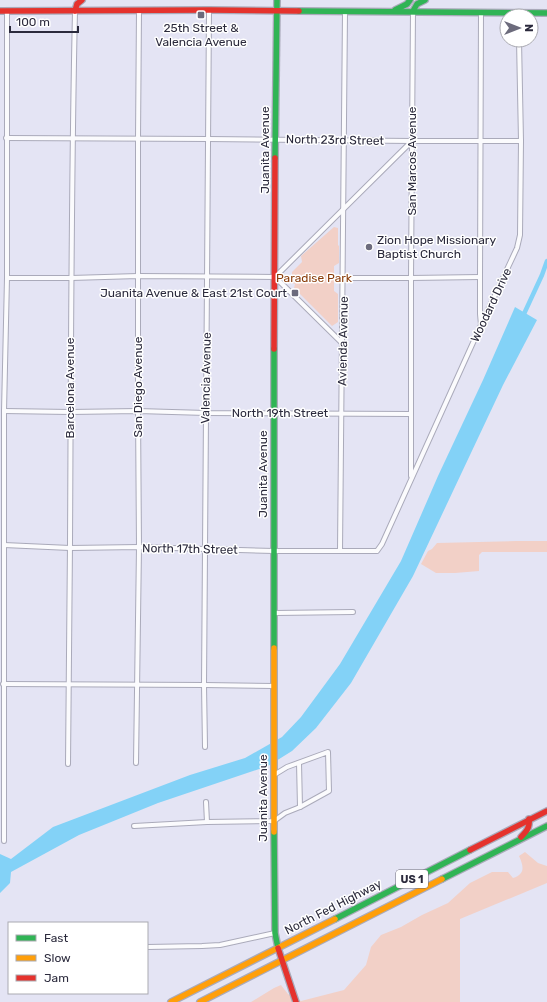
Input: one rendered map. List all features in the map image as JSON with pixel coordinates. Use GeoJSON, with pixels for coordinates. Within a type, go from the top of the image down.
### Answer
{"type":"FeatureCollection","features":[{"type":"Feature","properties":{"kind":"main road"},"geometry":{"type":"LineString","coordinates":[[75,11],[76,3],[82,0]]}},
{"type":"Feature","properties":{"kind":"main road","name":"Juanita Avenue"},"geometry":{"type":"LineString","coordinates":[[277,0],[274,413],[275,933],[278,948],[296,1002]]}},
{"type":"Feature","properties":{"kind":"main road"},"geometry":{"type":"LineString","coordinates":[[392,12],[408,4],[410,0]]}},
{"type":"Feature","properties":{"kind":"main road"},"geometry":{"type":"LineString","coordinates":[[413,12],[415,6],[425,0]]}},
{"type":"Feature","properties":{"kind":"main road"},"geometry":{"type":"LineString","coordinates":[[0,10],[209,10],[499,13]]}},
{"type":"Feature","properties":{"kind":"main road","name":"North Fed Highway"},"geometry":{"type":"LineString","coordinates":[[171,1002],[547,811]]}},
{"type":"Feature","properties":{"kind":"main road"},"geometry":{"type":"LineString","coordinates":[[517,841],[528,830],[530,826],[530,819]]}},
{"type":"Feature","properties":{"kind":"main road","name":"North Fed Highway"},"geometry":{"type":"LineString","coordinates":[[200,1002],[547,826]]}},
{"type":"Feature","properties":{"kind":"street","name":"San Diego Avenue"},"geometry":{"type":"LineString","coordinates":[[136,763],[139,547],[139,10]]}},
{"type":"Feature","properties":{"kind":"street","name":"Valencia Avenue"},"geometry":{"type":"LineString","coordinates":[[205,746],[204,685],[209,10]]}},
{"type":"Feature","properties":{"kind":"street"},"geometry":{"type":"LineString","coordinates":[[4,841],[3,684],[6,11]]}},
{"type":"Feature","properties":{"kind":"street","name":"Barcelona Avenue"},"geometry":{"type":"LineString","coordinates":[[68,764],[72,139],[75,11]]}},
{"type":"Feature","properties":{"kind":"street","name":"Avienda Avenue"},"geometry":{"type":"LineString","coordinates":[[340,551],[344,278],[343,209],[345,12]]}},
{"type":"Feature","properties":{"kind":"street","name":"San Marcos Avenue"},"geometry":{"type":"LineString","coordinates":[[411,479],[413,12]]}},
{"type":"Feature","properties":{"kind":"street"},"geometry":{"type":"LineString","coordinates":[[481,12],[481,325]]}},
{"type":"Feature","properties":{"kind":"street","name":"Woodard Drive"},"geometry":{"type":"LineString","coordinates":[[377,551],[382,544],[481,325],[518,248],[520,235],[521,141],[519,48]]}},
{"type":"Feature","properties":{"kind":"street","name":"North 23rd Street"},"geometry":{"type":"LineString","coordinates":[[6,138],[521,141]]}},
{"type":"Feature","properties":{"kind":"street"},"geometry":{"type":"LineString","coordinates":[[275,277],[412,141]]}},
{"type":"Feature","properties":{"kind":"street"},"geometry":{"type":"LineString","coordinates":[[6,278],[138,276],[275,277],[343,344]]}},
{"type":"Feature","properties":{"kind":"street"},"geometry":{"type":"LineString","coordinates":[[344,278],[480,277]]}},
{"type":"Feature","properties":{"kind":"street","name":"North 19th Street"},"geometry":{"type":"LineString","coordinates":[[4,411],[411,414]]}},
{"type":"Feature","properties":{"kind":"street","name":"North 17th Street"},"geometry":{"type":"LineString","coordinates":[[4,546],[70,548],[139,547],[274,551],[377,551]]}},
{"type":"Feature","properties":{"kind":"street"},"geometry":{"type":"LineString","coordinates":[[275,613],[353,612]]}},
{"type":"Feature","properties":{"kind":"street"},"geometry":{"type":"LineString","coordinates":[[3,684],[274,686]]}},
{"type":"Feature","properties":{"kind":"street"},"geometry":{"type":"LineString","coordinates":[[134,826],[206,822],[274,821],[285,812],[300,807],[329,791],[328,752],[287,767],[274,775]]}},
{"type":"Feature","properties":{"kind":"street"},"geometry":{"type":"LineString","coordinates":[[299,763],[300,807]]}},
{"type":"Feature","properties":{"kind":"street"},"geometry":{"type":"LineString","coordinates":[[206,802],[206,822]]}},
{"type":"Feature","properties":{"kind":"street"},"geometry":{"type":"LineString","coordinates":[[148,947],[220,945],[275,933]]}},
{"type":"Feature","properties":{"kind":"green space","name":"Paradise Park"},"geometry":{"type":"Polygon","coordinates":[[[334,227],[338,228],[339,246],[339,263],[334,266],[334,291],[338,294],[338,322],[332,326],[294,288],[295,284],[292,283],[292,272],[302,262],[301,256],[334,227]]]}},
{"type":"Feature","properties":{"kind":"green space"},"geometry":{"type":"Polygon","coordinates":[[[547,541],[547,552],[482,552],[479,555],[479,571],[436,573],[421,564],[428,551],[437,543],[547,541]]]}},
{"type":"Feature","properties":{"kind":"green space"},"geometry":{"type":"Polygon","coordinates":[[[525,852],[538,863],[547,866],[547,883],[460,919],[460,1002],[251,1002],[281,985],[288,994],[301,1001],[344,990],[366,965],[371,947],[381,935],[401,927],[448,903],[470,883],[492,872],[508,872],[513,878],[517,876],[522,870],[522,864],[519,856],[525,852]]]}},
{"type":"Feature","properties":{"kind":"water"},"geometry":{"type":"Polygon","coordinates":[[[515,307],[537,320],[503,385],[413,576],[351,683],[316,728],[292,751],[268,766],[158,803],[79,835],[11,872],[10,883],[0,893],[0,854],[11,859],[53,827],[190,775],[245,758],[282,737],[301,717],[340,664],[401,561],[515,307]]]}},
{"type":"Feature","properties":{"kind":"waterway"},"geometry":{"type":"LineString","coordinates":[[523,316],[547,261]]}},
{"type":"Feature","properties":{"kind":"traffic: fast"},"geometry":{"type":"LineString","coordinates":[[275,158],[277,0]]}},
{"type":"Feature","properties":{"kind":"traffic: fast"},"geometry":{"type":"LineString","coordinates":[[395,10],[407,4],[410,0]]}},
{"type":"Feature","properties":{"kind":"traffic: fast"},"geometry":{"type":"LineString","coordinates":[[413,11],[417,4],[425,0]]}},
{"type":"Feature","properties":{"kind":"traffic: fast"},"geometry":{"type":"LineString","coordinates":[[299,11],[547,13]]}},
{"type":"Feature","properties":{"kind":"traffic: fast"},"geometry":{"type":"LineString","coordinates":[[274,349],[274,648]]}},
{"type":"Feature","properties":{"kind":"traffic: fast"},"geometry":{"type":"LineString","coordinates":[[442,879],[547,826]]}},
{"type":"Feature","properties":{"kind":"traffic: fast"},"geometry":{"type":"LineString","coordinates":[[274,832],[275,933],[278,948]]}},
{"type":"Feature","properties":{"kind":"traffic: fast"},"geometry":{"type":"LineString","coordinates":[[335,919],[470,850]]}},
{"type":"Feature","properties":{"kind":"traffic: slow"},"geometry":{"type":"LineString","coordinates":[[274,648],[274,832]]}},
{"type":"Feature","properties":{"kind":"traffic: slow"},"geometry":{"type":"LineString","coordinates":[[200,1002],[442,879]]}},
{"type":"Feature","properties":{"kind":"traffic: slow"},"geometry":{"type":"LineString","coordinates":[[171,1002],[335,919]]}},
{"type":"Feature","properties":{"kind":"traffic: jam"},"geometry":{"type":"LineString","coordinates":[[75,11],[77,4],[82,0]]}},
{"type":"Feature","properties":{"kind":"traffic: jam"},"geometry":{"type":"LineString","coordinates":[[0,11],[299,11]]}},
{"type":"Feature","properties":{"kind":"traffic: jam"},"geometry":{"type":"LineString","coordinates":[[274,349],[275,158]]}},
{"type":"Feature","properties":{"kind":"traffic: jam"},"geometry":{"type":"LineString","coordinates":[[470,850],[547,811]]}},
{"type":"Feature","properties":{"kind":"traffic: jam"},"geometry":{"type":"LineString","coordinates":[[521,837],[528,829],[529,819]]}},
{"type":"Feature","properties":{"kind":"traffic: jam"},"geometry":{"type":"LineString","coordinates":[[278,948],[296,1002]]}},
{"type":"Feature","properties":{"kind":"place","name":"25th Street & Valencia Avenue"},"geometry":{"type":"Point","coordinates":[201,15]}},
{"type":"Feature","properties":{"kind":"place","name":"Zion Hope Missionary Baptist Church"},"geometry":{"type":"Point","coordinates":[369,247]}},
{"type":"Feature","properties":{"kind":"place","name":"Juanita Avenue & East 21st Court"},"geometry":{"type":"Point","coordinates":[295,293]}}]}
